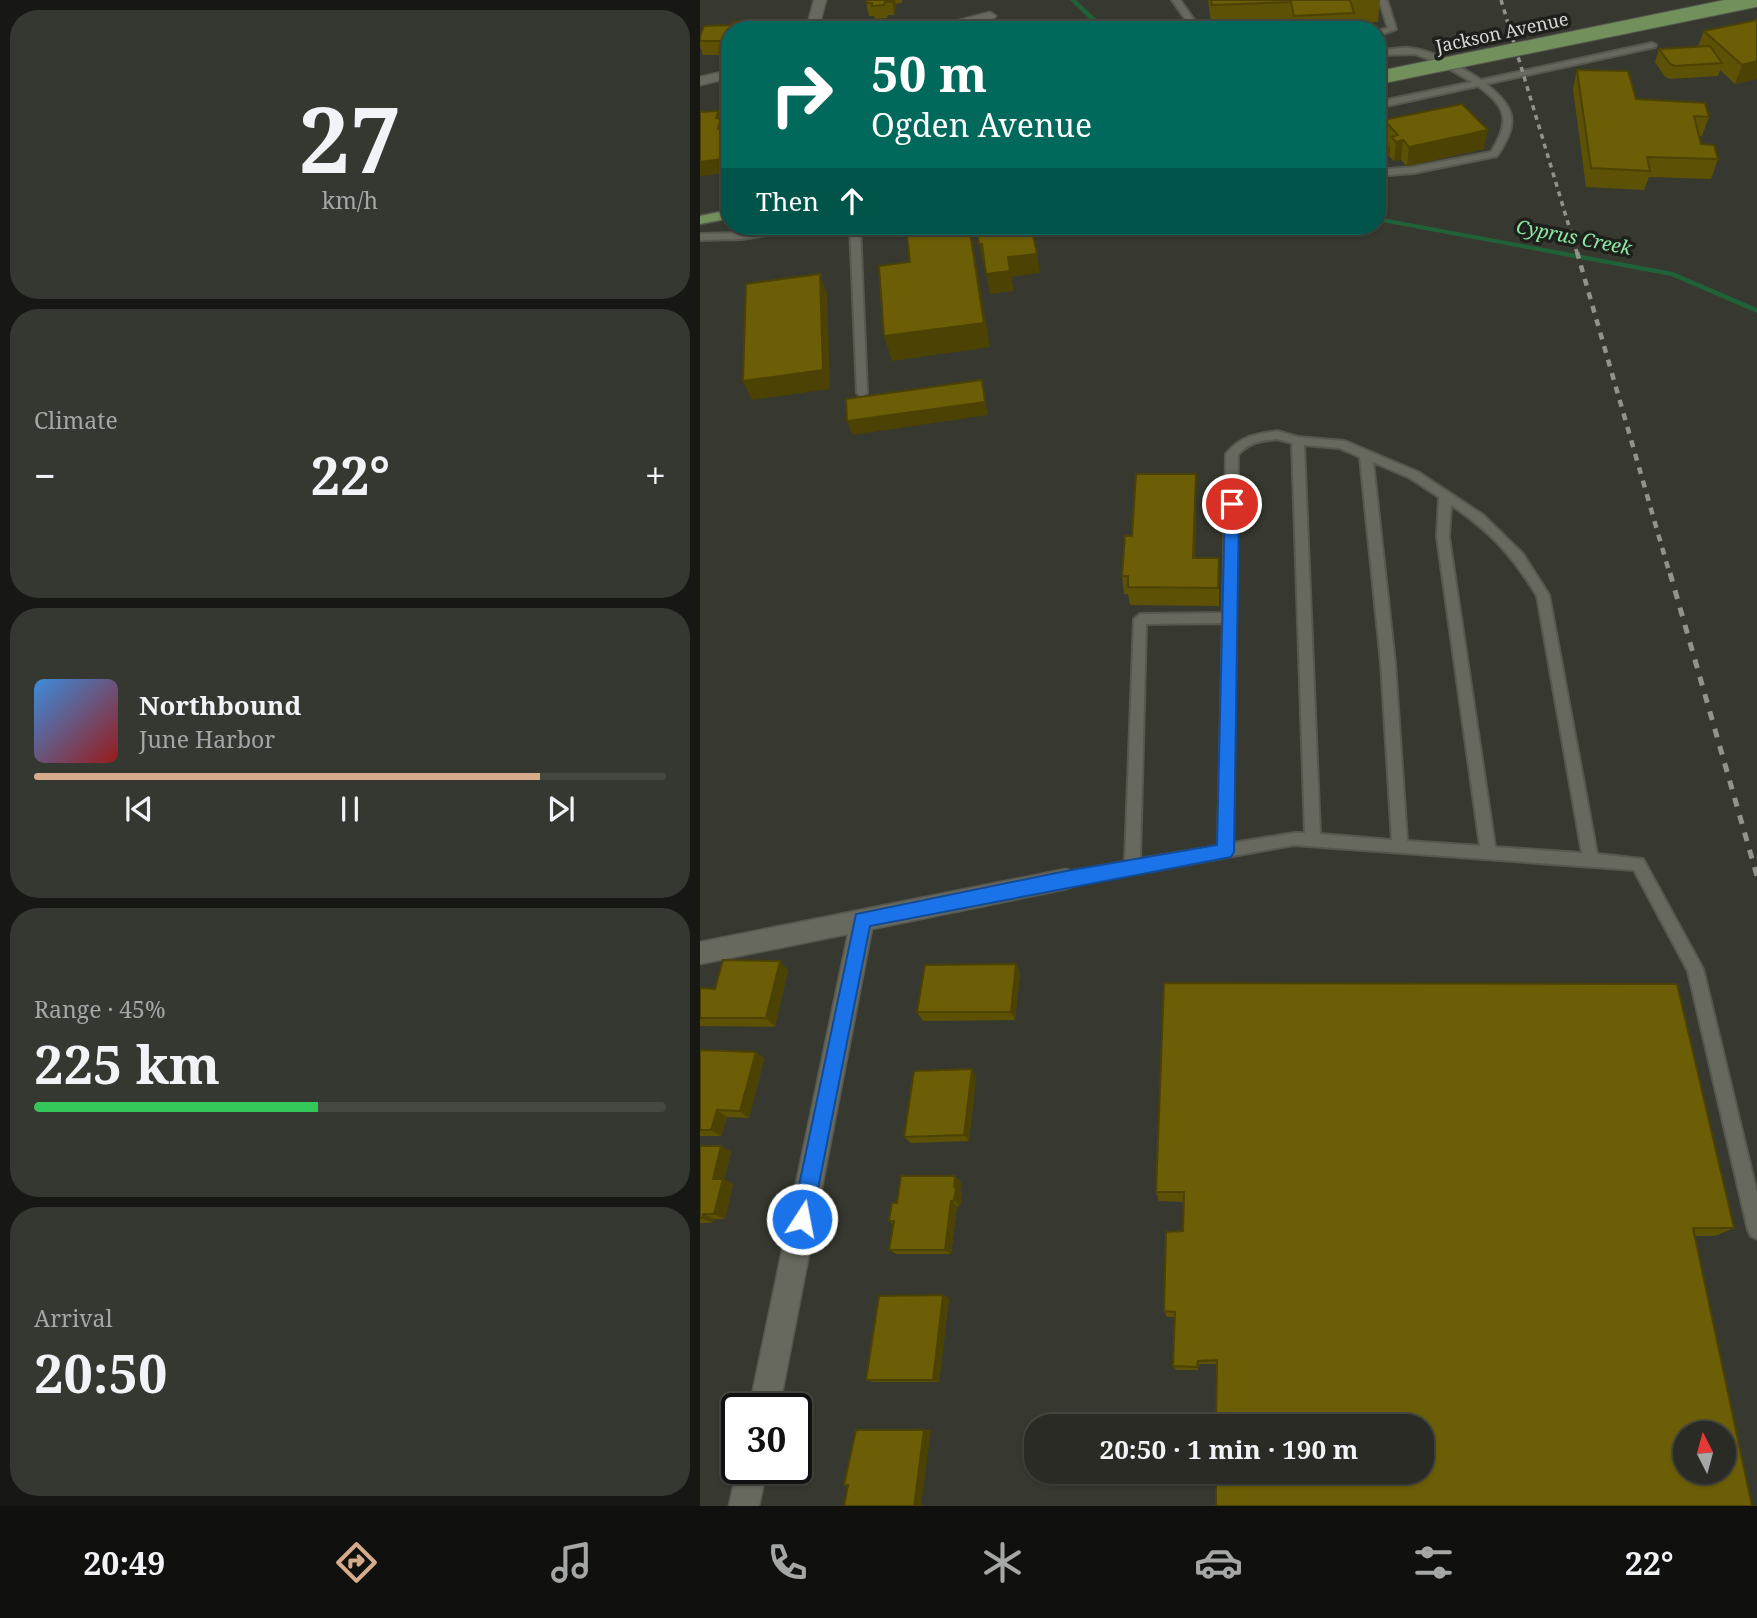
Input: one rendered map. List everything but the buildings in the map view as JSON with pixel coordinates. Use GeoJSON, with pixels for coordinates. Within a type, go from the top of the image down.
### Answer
{"type":"FeatureCollection","features":[{"type":"Feature","properties":{"kind":"main road","name":"Jackson Avenue"},"geometry":{"type":"LineString","coordinates":[[1386,76],[1757,0]]}},
{"type":"Feature","properties":{"kind":"main road"},"geometry":{"type":"LineString","coordinates":[[700,220],[721,215]]}},
{"type":"Feature","properties":{"kind":"street"},"geometry":{"type":"LineString","coordinates":[[814,21],[820,0]]}},
{"type":"Feature","properties":{"kind":"street"},"geometry":{"type":"LineString","coordinates":[[968,21],[990,16]]}},
{"type":"Feature","properties":{"kind":"street"},"geometry":{"type":"LineString","coordinates":[[700,81],[721,76]]}},
{"type":"Feature","properties":{"kind":"street"},"geometry":{"type":"LineString","coordinates":[[700,953],[1066,879]]}},
{"type":"Feature","properties":{"kind":"street"},"geometry":{"type":"LineString","coordinates":[[767,1393],[862,920]]}},
{"type":"Feature","properties":{"kind":"street"},"geometry":{"type":"LineString","coordinates":[[744,1506],[749,1484]]}},
{"type":"Feature","properties":{"kind":"lane"},"geometry":{"type":"LineString","coordinates":[[1176,0],[1191,21]]}},
{"type":"Feature","properties":{"kind":"lane"},"geometry":{"type":"LineString","coordinates":[[1383,0],[1392,29],[1386,31]]}},
{"type":"Feature","properties":{"kind":"lane"},"geometry":{"type":"LineString","coordinates":[[1386,103],[1652,45]]}},
{"type":"Feature","properties":{"kind":"lane"},"geometry":{"type":"LineString","coordinates":[[1386,53],[1419,52],[1480,83],[1496,95],[1508,115],[1507,133],[1494,155],[1414,170],[1386,172]]}},
{"type":"Feature","properties":{"kind":"lane"},"geometry":{"type":"LineString","coordinates":[[700,237],[749,235]]}},
{"type":"Feature","properties":{"kind":"lane"},"geometry":{"type":"LineString","coordinates":[[855,235],[862,393]]}},
{"type":"Feature","properties":{"kind":"lane"},"geometry":{"type":"LineString","coordinates":[[1225,852],[1232,454],[1241,443],[1253,438],[1277,435],[1298,441],[1341,444],[1414,475],[1479,518],[1519,556],[1543,595],[1591,860]]}},
{"type":"Feature","properties":{"kind":"lane"},"geometry":{"type":"LineString","coordinates":[[1298,441],[1313,841]]}},
{"type":"Feature","properties":{"kind":"lane"},"geometry":{"type":"LineString","coordinates":[[1366,455],[1388,663],[1400,847]]}},
{"type":"Feature","properties":{"kind":"lane"},"geometry":{"type":"LineString","coordinates":[[1446,497],[1443,537],[1488,853]]}},
{"type":"Feature","properties":{"kind":"lane"},"geometry":{"type":"LineString","coordinates":[[1132,868],[1140,619],[1228,618]]}},
{"type":"Feature","properties":{"kind":"lane"},"geometry":{"type":"LineString","coordinates":[[1066,879],[1294,839],[1638,864],[1695,969],[1757,1230]]}},
{"type":"Feature","properties":{"kind":"waterway","name":"Cyprus Creek"},"geometry":{"type":"LineString","coordinates":[[1073,0],[1095,21]]}},
{"type":"Feature","properties":{"kind":"waterway","name":"Cyprus Creek"},"geometry":{"type":"LineString","coordinates":[[1386,221],[1673,274],[1757,311]]}},
{"type":"Feature","properties":{"kind":"railway"},"geometry":{"type":"LineString","coordinates":[[1501,0],[1577,253]]}},
{"type":"Feature","properties":{"kind":"railway"},"geometry":{"type":"LineString","coordinates":[[1577,252],[1670,575]]}},
{"type":"Feature","properties":{"kind":"railway"},"geometry":{"type":"LineString","coordinates":[[1670,573],[1757,876]]}},
{"type":"Feature","properties":{"kind":"route"},"geometry":{"type":"LineString","coordinates":[[802,1219],[862,920],[1066,879],[1225,852],[1232,504]]}}]}
